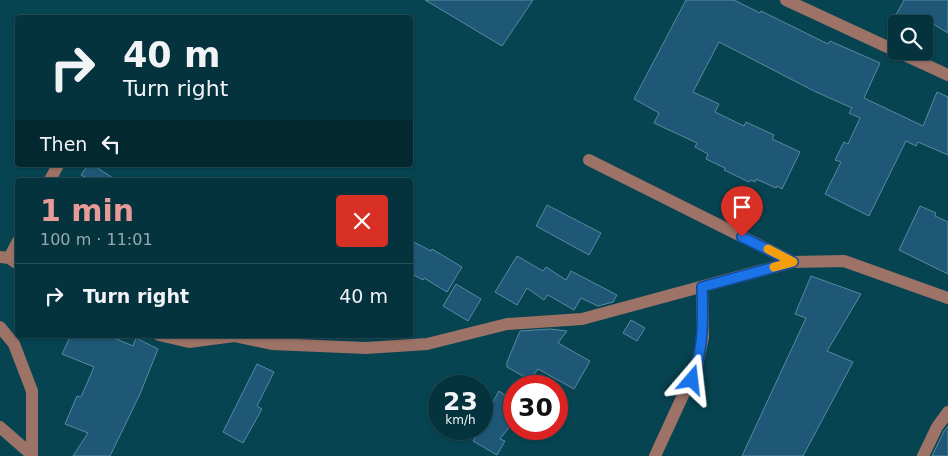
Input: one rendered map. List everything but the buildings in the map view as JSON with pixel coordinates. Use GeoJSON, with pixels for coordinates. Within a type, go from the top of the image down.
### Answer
{"type":"FeatureCollection","features":[{"type":"Feature","properties":{"kind":"street"},"geometry":{"type":"LineString","coordinates":[[786,0],[888,47]]}},
{"type":"Feature","properties":{"kind":"street"},"geometry":{"type":"LineString","coordinates":[[916,60],[948,75]]}},
{"type":"Feature","properties":{"kind":"street"},"geometry":{"type":"LineString","coordinates":[[589,160],[793,262]]}},
{"type":"Feature","properties":{"kind":"street"},"geometry":{"type":"LineString","coordinates":[[9,259],[15,247]]}},
{"type":"Feature","properties":{"kind":"street"},"geometry":{"type":"LineString","coordinates":[[244,338],[272,344],[366,348],[427,344],[507,324],[582,319],[793,262],[844,261],[948,298]]}},
{"type":"Feature","properties":{"kind":"street"},"geometry":{"type":"LineString","coordinates":[[655,456],[697,365],[703,337],[702,287]]}},
{"type":"Feature","properties":{"kind":"street"},"geometry":{"type":"LineString","coordinates":[[0,327],[14,344],[32,391],[32,455]]}},
{"type":"Feature","properties":{"kind":"street"},"geometry":{"type":"LineString","coordinates":[[172,338],[189,342],[219,338]]}},
{"type":"Feature","properties":{"kind":"street"},"geometry":{"type":"LineString","coordinates":[[922,456],[948,412]]}},
{"type":"Feature","properties":{"kind":"street"},"geometry":{"type":"LineString","coordinates":[[0,427],[32,455]]}},
{"type":"Feature","properties":{"kind":"slow traffic"},"geometry":{"type":"LineString","coordinates":[[768,249],[793,262],[774,267]]}},
{"type":"Feature","properties":{"kind":"route"},"geometry":{"type":"LineString","coordinates":[[692,380],[703,337],[702,287],[793,262],[742,237]]}}]}
